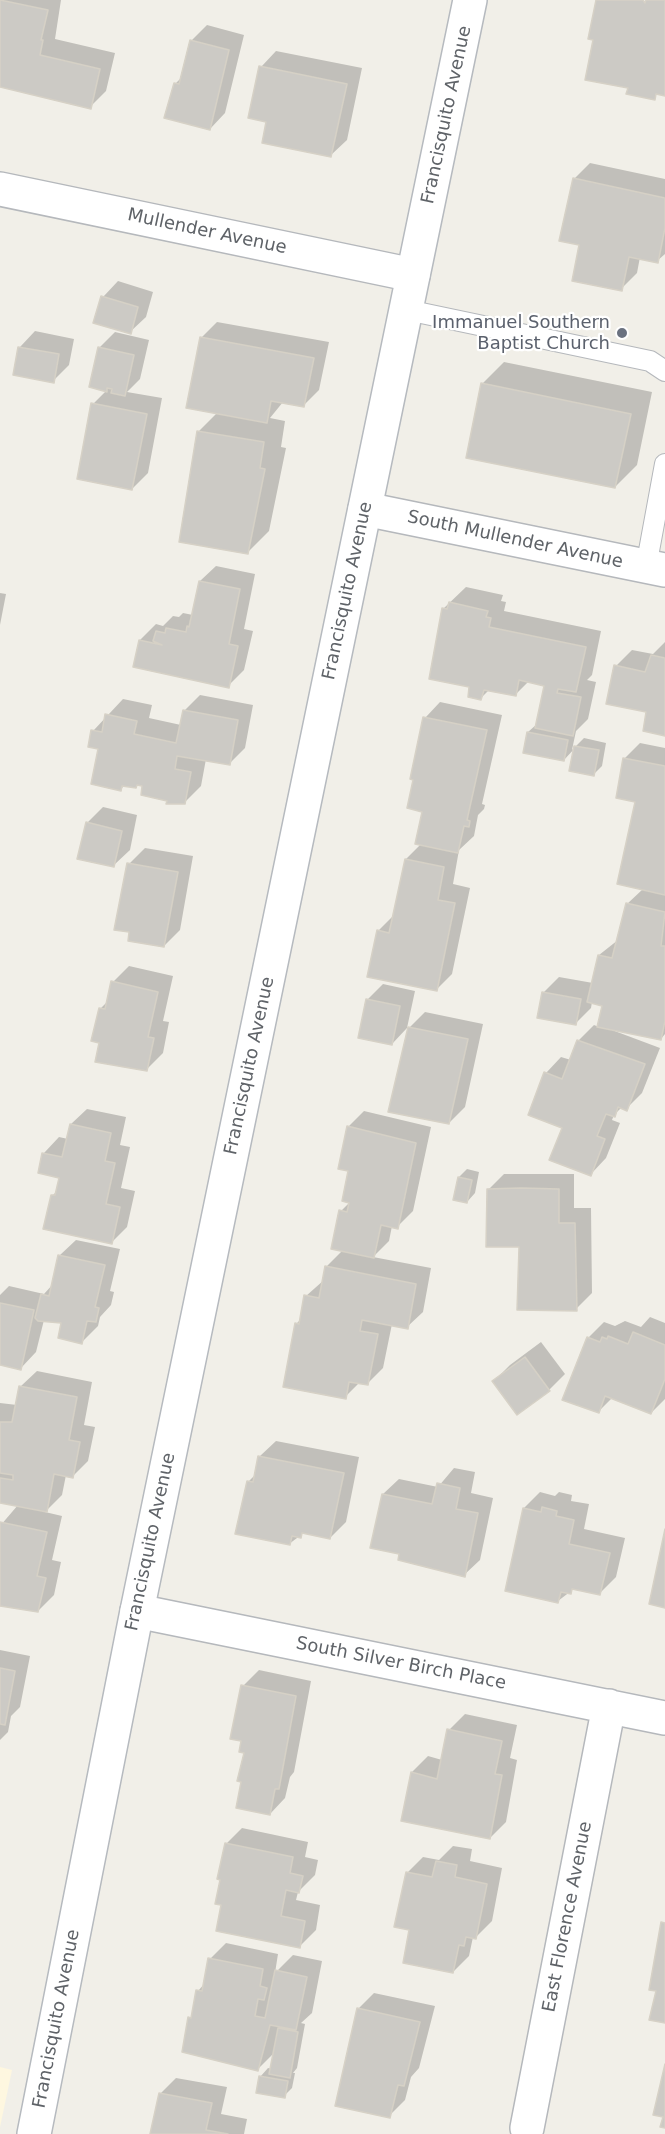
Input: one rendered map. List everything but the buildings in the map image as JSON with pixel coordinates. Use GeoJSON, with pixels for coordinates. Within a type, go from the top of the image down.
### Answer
{"type":"FeatureCollection","features":[{"type":"Feature","properties":{"kind":"street","name":"Francisquito Avenue"},"geometry":{"type":"LineString","coordinates":[[34,2134],[137,1611],[470,0]]}},
{"type":"Feature","properties":{"kind":"street","name":"Mullender Avenue"},"geometry":{"type":"LineString","coordinates":[[0,189],[413,275]]}},
{"type":"Feature","properties":{"kind":"street","name":"South Mullender Avenue"},"geometry":{"type":"LineString","coordinates":[[365,509],[656,568]]}},
{"type":"Feature","properties":{"kind":"street","name":"South Silver Birch Place"},"geometry":{"type":"LineString","coordinates":[[137,1611],[665,1718]]}},
{"type":"Feature","properties":{"kind":"street","name":"East Florence Avenue"},"geometry":{"type":"LineString","coordinates":[[527,2128],[609,1706]]}},
{"type":"Feature","properties":{"kind":"lane"},"geometry":{"type":"LineString","coordinates":[[406,310],[650,361],[665,370]]}},
{"type":"Feature","properties":{"kind":"lane"},"geometry":{"type":"LineString","coordinates":[[656,568],[665,464]]}},
{"type":"Feature","properties":{"kind":"shaded area"},"geometry":{"type":"Polygon","coordinates":[[[0,2067],[12,2070],[0,2127],[0,2067]]]}},
{"type":"Feature","properties":{"kind":"place","name":"Immanuel Southern Baptist Church"},"geometry":{"type":"Point","coordinates":[622,333]}}]}
